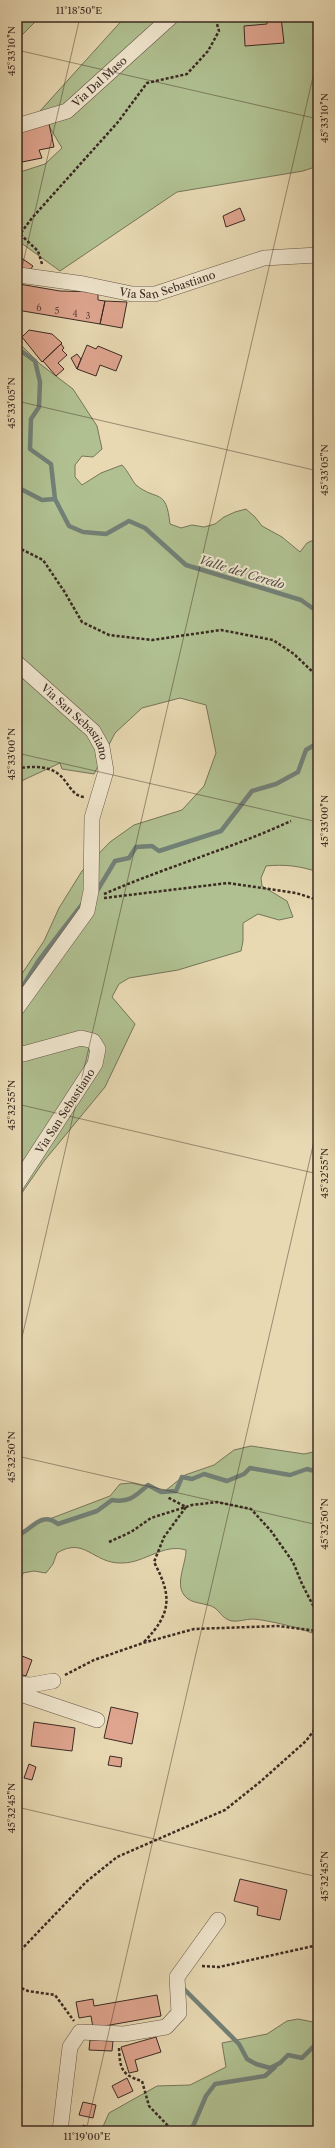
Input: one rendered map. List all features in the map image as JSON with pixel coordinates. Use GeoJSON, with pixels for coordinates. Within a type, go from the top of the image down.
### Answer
{"type":"FeatureCollection","features":[{"type":"Feature","properties":{"kind":"street","name":"Via Dal Maso"},"geometry":{"type":"LineString","coordinates":[[17,126],[68,111],[171,17]]}},
{"type":"Feature","properties":{"kind":"street","name":"Via San Sebastiano"},"geometry":{"type":"LineString","coordinates":[[17,278],[19,275],[84,284],[132,294],[155,294],[264,258],[318,255]]}},
{"type":"Feature","properties":{"kind":"street","name":"Via San Sebastiano"},"geometry":{"type":"LineString","coordinates":[[17,663],[93,731],[102,747],[106,771],[92,818],[91,891],[87,910],[17,1008]]}},
{"type":"Feature","properties":{"kind":"street","name":"Via San Sebastiano"},"geometry":{"type":"LineString","coordinates":[[17,1051],[23,1054],[81,1038],[93,1041],[98,1049],[95,1064],[17,1184]]}},
{"type":"Feature","properties":{"kind":"street"},"geometry":{"type":"LineString","coordinates":[[17,1684],[32,1685],[54,1681]]}},
{"type":"Feature","properties":{"kind":"street"},"geometry":{"type":"LineString","coordinates":[[17,1693],[97,1720]]}},
{"type":"Feature","properties":{"kind":"street"},"geometry":{"type":"LineString","coordinates":[[60,2131],[70,2047],[80,2032],[124,2034],[166,2027],[179,2013],[178,1977],[218,1920]]}},
{"type":"Feature","properties":{"kind":"path"},"geometry":{"type":"LineString","coordinates":[[41,278],[43,267],[38,252],[20,234],[32,218],[118,122],[147,82],[187,74],[208,51],[219,31],[215,17]]}},
{"type":"Feature","properties":{"kind":"path"},"geometry":{"type":"LineString","coordinates":[[17,547],[43,560],[64,591],[82,622],[109,635],[152,640],[221,630],[273,640],[294,654],[318,677]]}},
{"type":"Feature","properties":{"kind":"path"},"geometry":{"type":"LineString","coordinates":[[17,768],[37,767],[57,772],[76,796],[84,798],[104,780]]}},
{"type":"Feature","properties":{"kind":"path"},"geometry":{"type":"LineString","coordinates":[[89,901],[141,878],[262,834],[291,821]]}},
{"type":"Feature","properties":{"kind":"path"},"geometry":{"type":"LineString","coordinates":[[89,901],[228,883],[296,893],[318,900]]}},
{"type":"Feature","properties":{"kind":"path"},"geometry":{"type":"LineString","coordinates":[[167,1496],[186,1507]]}},
{"type":"Feature","properties":{"kind":"path"},"geometry":{"type":"LineString","coordinates":[[108,1542],[131,1532],[151,1518],[186,1507],[217,1502],[251,1509],[271,1531],[293,1562],[318,1616]]}},
{"type":"Feature","properties":{"kind":"path"},"geometry":{"type":"LineString","coordinates":[[144,1643],[154,1632],[167,1608],[165,1583],[154,1562],[164,1537],[186,1507]]}},
{"type":"Feature","properties":{"kind":"path"},"geometry":{"type":"LineString","coordinates":[[54,1681],[94,1660],[144,1643],[194,1629],[278,1626],[318,1631]]}},
{"type":"Feature","properties":{"kind":"path"},"geometry":{"type":"LineString","coordinates":[[17,1954],[86,1882],[116,1856],[225,1810],[260,1782],[306,1741],[318,1725]]}},
{"type":"Feature","properties":{"kind":"path"},"geometry":{"type":"LineString","coordinates":[[186,1965],[219,1967],[318,1945]]}},
{"type":"Feature","properties":{"kind":"path"},"geometry":{"type":"LineString","coordinates":[[17,1986],[28,1992],[55,1995],[80,2032]]}},
{"type":"Feature","properties":{"kind":"path"},"geometry":{"type":"LineString","coordinates":[[124,2034],[119,2046],[120,2066],[129,2077],[142,2080],[149,2106],[173,2131]]}},
{"type":"Feature","properties":{"kind":"green space"},"geometry":{"type":"Polygon","coordinates":[[[17,17],[40,17],[17,40],[17,17]]]}},
{"type":"Feature","properties":{"kind":"green space"},"geometry":{"type":"Polygon","coordinates":[[[125,17],[227,17],[230,19],[318,17],[318,166],[303,171],[177,192],[60,271],[17,240],[17,173],[45,164],[62,148],[40,111],[125,17]]]}},
{"type":"Feature","properties":{"kind":"green space"},"geometry":{"type":"Polygon","coordinates":[[[17,341],[40,364],[73,389],[97,426],[102,449],[93,457],[82,456],[75,465],[75,477],[82,485],[101,473],[122,465],[136,485],[163,500],[166,505],[170,524],[181,528],[192,525],[204,527],[215,524],[224,517],[235,512],[246,509],[262,526],[282,537],[300,552],[307,543],[318,538],[318,872],[292,866],[266,866],[261,878],[262,886],[287,901],[293,917],[279,920],[258,914],[243,923],[243,941],[241,951],[178,970],[129,978],[119,984],[112,997],[135,1024],[105,1087],[44,1161],[17,1200],[17,981],[44,941],[59,908],[82,871],[110,842],[134,825],[182,810],[204,786],[216,753],[206,705],[180,698],[142,708],[115,733],[94,774],[62,769],[60,763],[17,783],[17,341]]]}},
{"type":"Feature","properties":{"kind":"green space"},"geometry":{"type":"Polygon","coordinates":[[[251,1446],[304,1454],[318,1451],[318,1636],[313,1633],[268,1621],[253,1619],[232,1621],[224,1617],[215,1608],[187,1598],[184,1595],[181,1585],[186,1550],[170,1549],[138,1560],[122,1563],[112,1562],[82,1549],[67,1549],[57,1553],[53,1564],[46,1573],[34,1571],[23,1573],[17,1595],[17,1534],[31,1526],[110,1496],[120,1484],[132,1483],[165,1491],[185,1475],[214,1465],[234,1450],[251,1446]]]}},
{"type":"Feature","properties":{"kind":"green space"},"geometry":{"type":"Polygon","coordinates":[[[298,2019],[318,2023],[318,2122],[307,2131],[101,2131],[109,2113],[157,2086],[190,2085],[226,2067],[222,2043],[267,2034],[287,2021],[298,2019]]]}},
{"type":"Feature","properties":{"kind":"building"},"geometry":{"type":"Polygon","coordinates":[[[267,17],[281,17],[284,43],[245,46],[244,26],[267,24],[267,17]]]}},
{"type":"Feature","properties":{"kind":"building"},"geometry":{"type":"Polygon","coordinates":[[[49,124],[54,147],[39,150],[42,158],[17,163],[17,130],[49,124]]]}},
{"type":"Feature","properties":{"kind":"building"},"geometry":{"type":"Polygon","coordinates":[[[240,208],[245,220],[226,227],[223,216],[240,208]]]}},
{"type":"Feature","properties":{"kind":"building"},"geometry":{"type":"Polygon","coordinates":[[[17,255],[33,266],[28,273],[18,268],[17,269],[17,255]]]}},
{"type":"Feature","properties":{"kind":"building"},"geometry":{"type":"Polygon","coordinates":[[[19,284],[60,291],[98,292],[98,300],[105,301],[100,324],[17,310],[19,284]]]}},
{"type":"Feature","properties":{"kind":"building"},"geometry":{"type":"Polygon","coordinates":[[[105,301],[127,302],[122,328],[100,324],[105,301]]]}},
{"type":"Feature","properties":{"kind":"building"},"geometry":{"type":"Polygon","coordinates":[[[29,330],[52,334],[62,343],[42,362],[22,337],[29,330]]]}},
{"type":"Feature","properties":{"kind":"building"},"geometry":{"type":"Polygon","coordinates":[[[61,344],[64,348],[62,350],[67,355],[58,363],[64,369],[56,376],[43,361],[61,344]]]}},
{"type":"Feature","properties":{"kind":"building"},"geometry":{"type":"Polygon","coordinates":[[[87,345],[96,349],[98,346],[122,356],[116,371],[100,365],[96,376],[77,369],[87,345]]]}},
{"type":"Feature","properties":{"kind":"building"},"geometry":{"type":"Polygon","coordinates":[[[77,354],[81,359],[77,369],[71,358],[77,354]]]}},
{"type":"Feature","properties":{"kind":"building"},"geometry":{"type":"Polygon","coordinates":[[[17,1654],[32,1660],[26,1676],[17,1673],[17,1654]]]}},
{"type":"Feature","properties":{"kind":"building"},"geometry":{"type":"Polygon","coordinates":[[[111,1707],[138,1713],[132,1744],[104,1738],[111,1707]]]}},
{"type":"Feature","properties":{"kind":"building"},"geometry":{"type":"Polygon","coordinates":[[[34,1722],[75,1728],[72,1751],[31,1746],[34,1722]]]}},
{"type":"Feature","properties":{"kind":"building"},"geometry":{"type":"Polygon","coordinates":[[[110,1756],[122,1758],[121,1767],[108,1765],[110,1756]]]}},
{"type":"Feature","properties":{"kind":"building"},"geometry":{"type":"Polygon","coordinates":[[[29,1764],[36,1767],[32,1780],[24,1778],[29,1764]]]}},
{"type":"Feature","properties":{"kind":"building"},"geometry":{"type":"Polygon","coordinates":[[[240,1879],[287,1890],[280,1920],[257,1915],[258,1907],[234,1901],[240,1879]]]}},
{"type":"Feature","properties":{"kind":"building"},"geometry":{"type":"Polygon","coordinates":[[[157,1995],[161,2016],[93,2028],[91,2016],[79,2018],[76,2002],[93,1999],[94,2006],[157,1995]]]}},
{"type":"Feature","properties":{"kind":"building"},"geometry":{"type":"Polygon","coordinates":[[[156,2037],[161,2052],[135,2060],[138,2071],[129,2073],[121,2047],[156,2037]]]}},
{"type":"Feature","properties":{"kind":"building"},"geometry":{"type":"Polygon","coordinates":[[[90,2040],[113,2041],[112,2051],[89,2050],[90,2040]]]}},
{"type":"Feature","properties":{"kind":"building"},"geometry":{"type":"Polygon","coordinates":[[[127,2078],[133,2091],[118,2098],[112,2086],[127,2078]]]}},
{"type":"Feature","properties":{"kind":"building"},"geometry":{"type":"Polygon","coordinates":[[[83,2102],[96,2105],[93,2118],[79,2115],[83,2102]]]}},
{"type":"Feature","properties":{"kind":"building"},"geometry":{"type":"Polygon","coordinates":[[[83,2125],[95,2129],[95,2131],[82,2131],[83,2125]]]}},
{"type":"Feature","properties":{"kind":"waterway","name":"Valle del Ceredo"},"geometry":{"type":"LineString","coordinates":[[17,348],[35,361],[40,382],[39,407],[31,419],[30,449],[51,464],[55,499],[69,526],[83,532],[106,534],[129,521],[145,528],[186,565],[301,600],[318,612]]}},
{"type":"Feature","properties":{"kind":"waterway"},"geometry":{"type":"LineString","coordinates":[[17,487],[42,500],[55,499]]}},
{"type":"Feature","properties":{"kind":"waterway"},"geometry":{"type":"LineString","coordinates":[[97,891],[115,861],[129,858],[136,847],[152,846],[159,851],[221,831],[252,791],[276,784],[298,772],[306,750],[316,744],[318,745]]}},
{"type":"Feature","properties":{"kind":"waterway"},"geometry":{"type":"LineString","coordinates":[[17,996],[39,960],[83,903]]}},
{"type":"Feature","properties":{"kind":"waterway"},"geometry":{"type":"LineString","coordinates":[[17,1536],[42,1520],[52,1520],[58,1524],[97,1511],[112,1500],[118,1501],[132,1498],[148,1485],[161,1492],[176,1491],[182,1477],[192,1479],[204,1474],[227,1481],[244,1474],[250,1468],[290,1475],[307,1469],[318,1472]]}},
{"type":"Feature","properties":{"kind":"waterway"},"geometry":{"type":"LineString","coordinates":[[183,1988],[239,2044],[247,2059],[256,2064],[270,2068],[280,2063],[288,2055],[302,2058],[314,2046],[318,2048]]}},
{"type":"Feature","properties":{"kind":"waterway"},"geometry":{"type":"LineString","coordinates":[[191,2131],[206,2096],[215,2084],[265,2076],[275,2067]]}}]}
